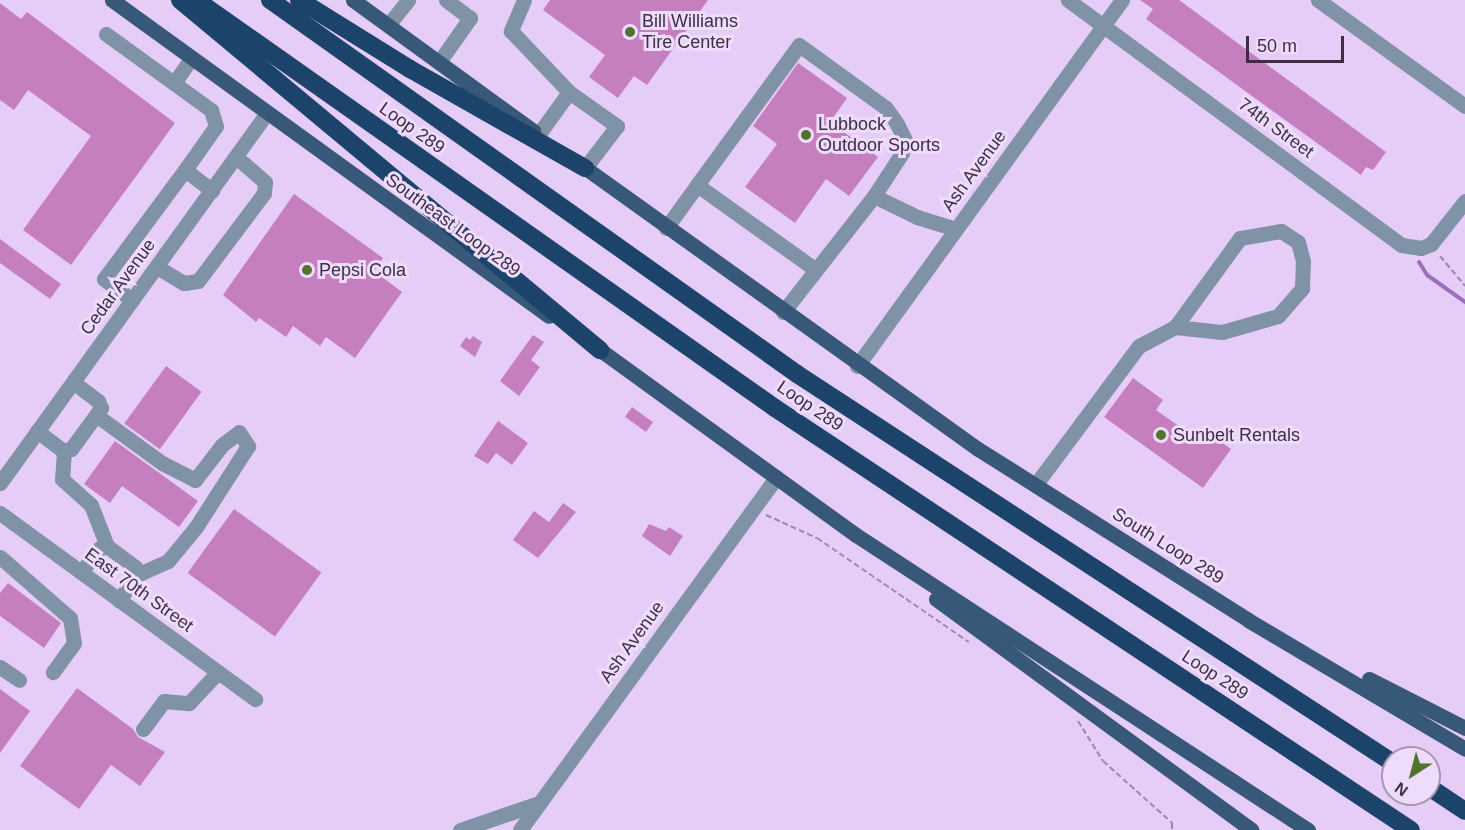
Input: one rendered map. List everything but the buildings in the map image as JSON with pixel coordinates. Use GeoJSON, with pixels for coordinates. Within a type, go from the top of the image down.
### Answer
{"type":"FeatureCollection","features":[{"type":"Feature","properties":{"kind":"highway"},"geometry":{"type":"LineString","coordinates":[[180,0],[600,350]]}},
{"type":"Feature","properties":{"kind":"highway","name":"Loop 289"},"geometry":{"type":"LineString","coordinates":[[196,0],[775,408],[1412,830]]}},
{"type":"Feature","properties":{"kind":"highway","name":"Loop 289"},"geometry":{"type":"LineString","coordinates":[[270,0],[797,374],[1381,755]]}},
{"type":"Feature","properties":{"kind":"highway"},"geometry":{"type":"LineString","coordinates":[[299,0],[410,69],[585,168]]}},
{"type":"Feature","properties":{"kind":"highway"},"geometry":{"type":"LineString","coordinates":[[1441,795],[1465,812]]}},
{"type":"Feature","properties":{"kind":"main road","name":"Southeast Loop 289"},"geometry":{"type":"LineString","coordinates":[[112,0],[512,292],[600,350],[776,477]]}},
{"type":"Feature","properties":{"kind":"main road"},"geometry":{"type":"LineString","coordinates":[[353,0],[857,366]]}},
{"type":"Feature","properties":{"kind":"main road","name":"South Loop 289"},"geometry":{"type":"LineString","coordinates":[[857,366],[1248,620],[1465,749]]}},
{"type":"Feature","properties":{"kind":"main road"},"geometry":{"type":"LineString","coordinates":[[776,477],[856,535],[1308,830]]}},
{"type":"Feature","properties":{"kind":"main road"},"geometry":{"type":"LineString","coordinates":[[856,535],[927,592],[1252,830]]}},
{"type":"Feature","properties":{"kind":"main road"},"geometry":{"type":"LineString","coordinates":[[1248,620],[1465,728]]}},
{"type":"Feature","properties":{"kind":"street"},"geometry":{"type":"LineString","coordinates":[[388,25],[408,0]]}},
{"type":"Feature","properties":{"kind":"street"},"geometry":{"type":"LineString","coordinates":[[439,62],[470,18],[446,0]]}},
{"type":"Feature","properties":{"kind":"street"},"geometry":{"type":"LineString","coordinates":[[524,0],[511,31],[569,92],[618,126],[585,168]]}},
{"type":"Feature","properties":{"kind":"street","name":"74th Street"},"geometry":{"type":"LineString","coordinates":[[1068,0],[1402,245],[1420,248],[1431,244]]}},
{"type":"Feature","properties":{"kind":"street","name":"Ash Avenue"},"geometry":{"type":"LineString","coordinates":[[857,366],[1122,0]]}},
{"type":"Feature","properties":{"kind":"street"},"geometry":{"type":"LineString","coordinates":[[1318,0],[1465,106]]}},
{"type":"Feature","properties":{"kind":"street"},"geometry":{"type":"LineString","coordinates":[[106,34],[211,110],[216,126],[104,279],[132,300]]}},
{"type":"Feature","properties":{"kind":"street"},"geometry":{"type":"LineString","coordinates":[[666,228],[799,45],[886,108],[905,140],[902,153],[874,196],[783,312]]}},
{"type":"Feature","properties":{"kind":"street"},"geometry":{"type":"LineString","coordinates":[[174,83],[191,59]]}},
{"type":"Feature","properties":{"kind":"street"},"geometry":{"type":"LineString","coordinates":[[538,135],[569,92]]}},
{"type":"Feature","properties":{"kind":"street","name":"Cedar Avenue"},"geometry":{"type":"LineString","coordinates":[[0,483],[267,113]]}},
{"type":"Feature","properties":{"kind":"street"},"geometry":{"type":"LineString","coordinates":[[157,267],[184,283],[198,281],[264,193],[265,182],[236,157]]}},
{"type":"Feature","properties":{"kind":"street"},"geometry":{"type":"LineString","coordinates":[[185,170],[212,190]]}},
{"type":"Feature","properties":{"kind":"street"},"geometry":{"type":"LineString","coordinates":[[697,185],[816,270]]}},
{"type":"Feature","properties":{"kind":"street"},"geometry":{"type":"LineString","coordinates":[[874,196],[909,213],[956,229]]}},
{"type":"Feature","properties":{"kind":"street"},"geometry":{"type":"LineString","coordinates":[[1431,244],[1465,201]]}},
{"type":"Feature","properties":{"kind":"street"},"geometry":{"type":"LineString","coordinates":[[1036,484],[1139,346],[1175,327],[1240,238],[1281,231],[1298,242],[1303,261],[1302,288],[1278,316],[1222,332],[1175,327]]}},
{"type":"Feature","properties":{"kind":"street"},"geometry":{"type":"LineString","coordinates":[[64,451],[71,449],[101,408],[98,401],[73,382]]}},
{"type":"Feature","properties":{"kind":"street"},"geometry":{"type":"LineString","coordinates":[[96,415],[162,463],[195,480],[222,445],[239,432],[248,446],[196,527],[168,561],[137,575],[119,600]]}},
{"type":"Feature","properties":{"kind":"street"},"geometry":{"type":"LineString","coordinates":[[38,431],[64,451]]}},
{"type":"Feature","properties":{"kind":"street"},"geometry":{"type":"LineString","coordinates":[[64,451],[62,479],[91,505],[107,546],[135,567],[137,575]]}},
{"type":"Feature","properties":{"kind":"street","name":"Ash Avenue"},"geometry":{"type":"LineString","coordinates":[[520,830],[776,477]]}},
{"type":"Feature","properties":{"kind":"street","name":"East 70th Street"},"geometry":{"type":"LineString","coordinates":[[0,513],[255,699]]}},
{"type":"Feature","properties":{"kind":"street"},"geometry":{"type":"LineString","coordinates":[[81,572],[100,548],[107,546]]}},
{"type":"Feature","properties":{"kind":"street"},"geometry":{"type":"LineString","coordinates":[[0,557],[70,618],[74,643],[54,672]]}},
{"type":"Feature","properties":{"kind":"street"},"geometry":{"type":"LineString","coordinates":[[0,667],[19,680]]}},
{"type":"Feature","properties":{"kind":"street"},"geometry":{"type":"LineString","coordinates":[[143,729],[164,701],[189,703],[218,672]]}},
{"type":"Feature","properties":{"kind":"street"},"geometry":{"type":"LineString","coordinates":[[460,830],[539,803]]}},
{"type":"Feature","properties":{"kind":"path"},"geometry":{"type":"LineString","coordinates":[[1431,244],[1465,286]]}},
{"type":"Feature","properties":{"kind":"path"},"geometry":{"type":"LineString","coordinates":[[752,510],[817,538],[971,644]]}},
{"type":"Feature","properties":{"kind":"path"},"geometry":{"type":"LineString","coordinates":[[1071,715],[1086,729],[1103,761],[1172,823],[1172,830]]}},
{"type":"Feature","properties":{"kind":"waterway"},"geometry":{"type":"LineString","coordinates":[[1419,262],[1427,275],[1465,302]]}},
{"type":"Feature","properties":{"kind":"place","name":"Bill Williams Tire Center"},"geometry":{"type":"Point","coordinates":[630,32]}},
{"type":"Feature","properties":{"kind":"place","name":"Lubbock Outdoor Sports"},"geometry":{"type":"Point","coordinates":[806,135]}},
{"type":"Feature","properties":{"kind":"place","name":"Pepsi Cola"},"geometry":{"type":"Point","coordinates":[307,270]}},
{"type":"Feature","properties":{"kind":"place","name":"Sunbelt Rentals"},"geometry":{"type":"Point","coordinates":[1161,435]}}]}
